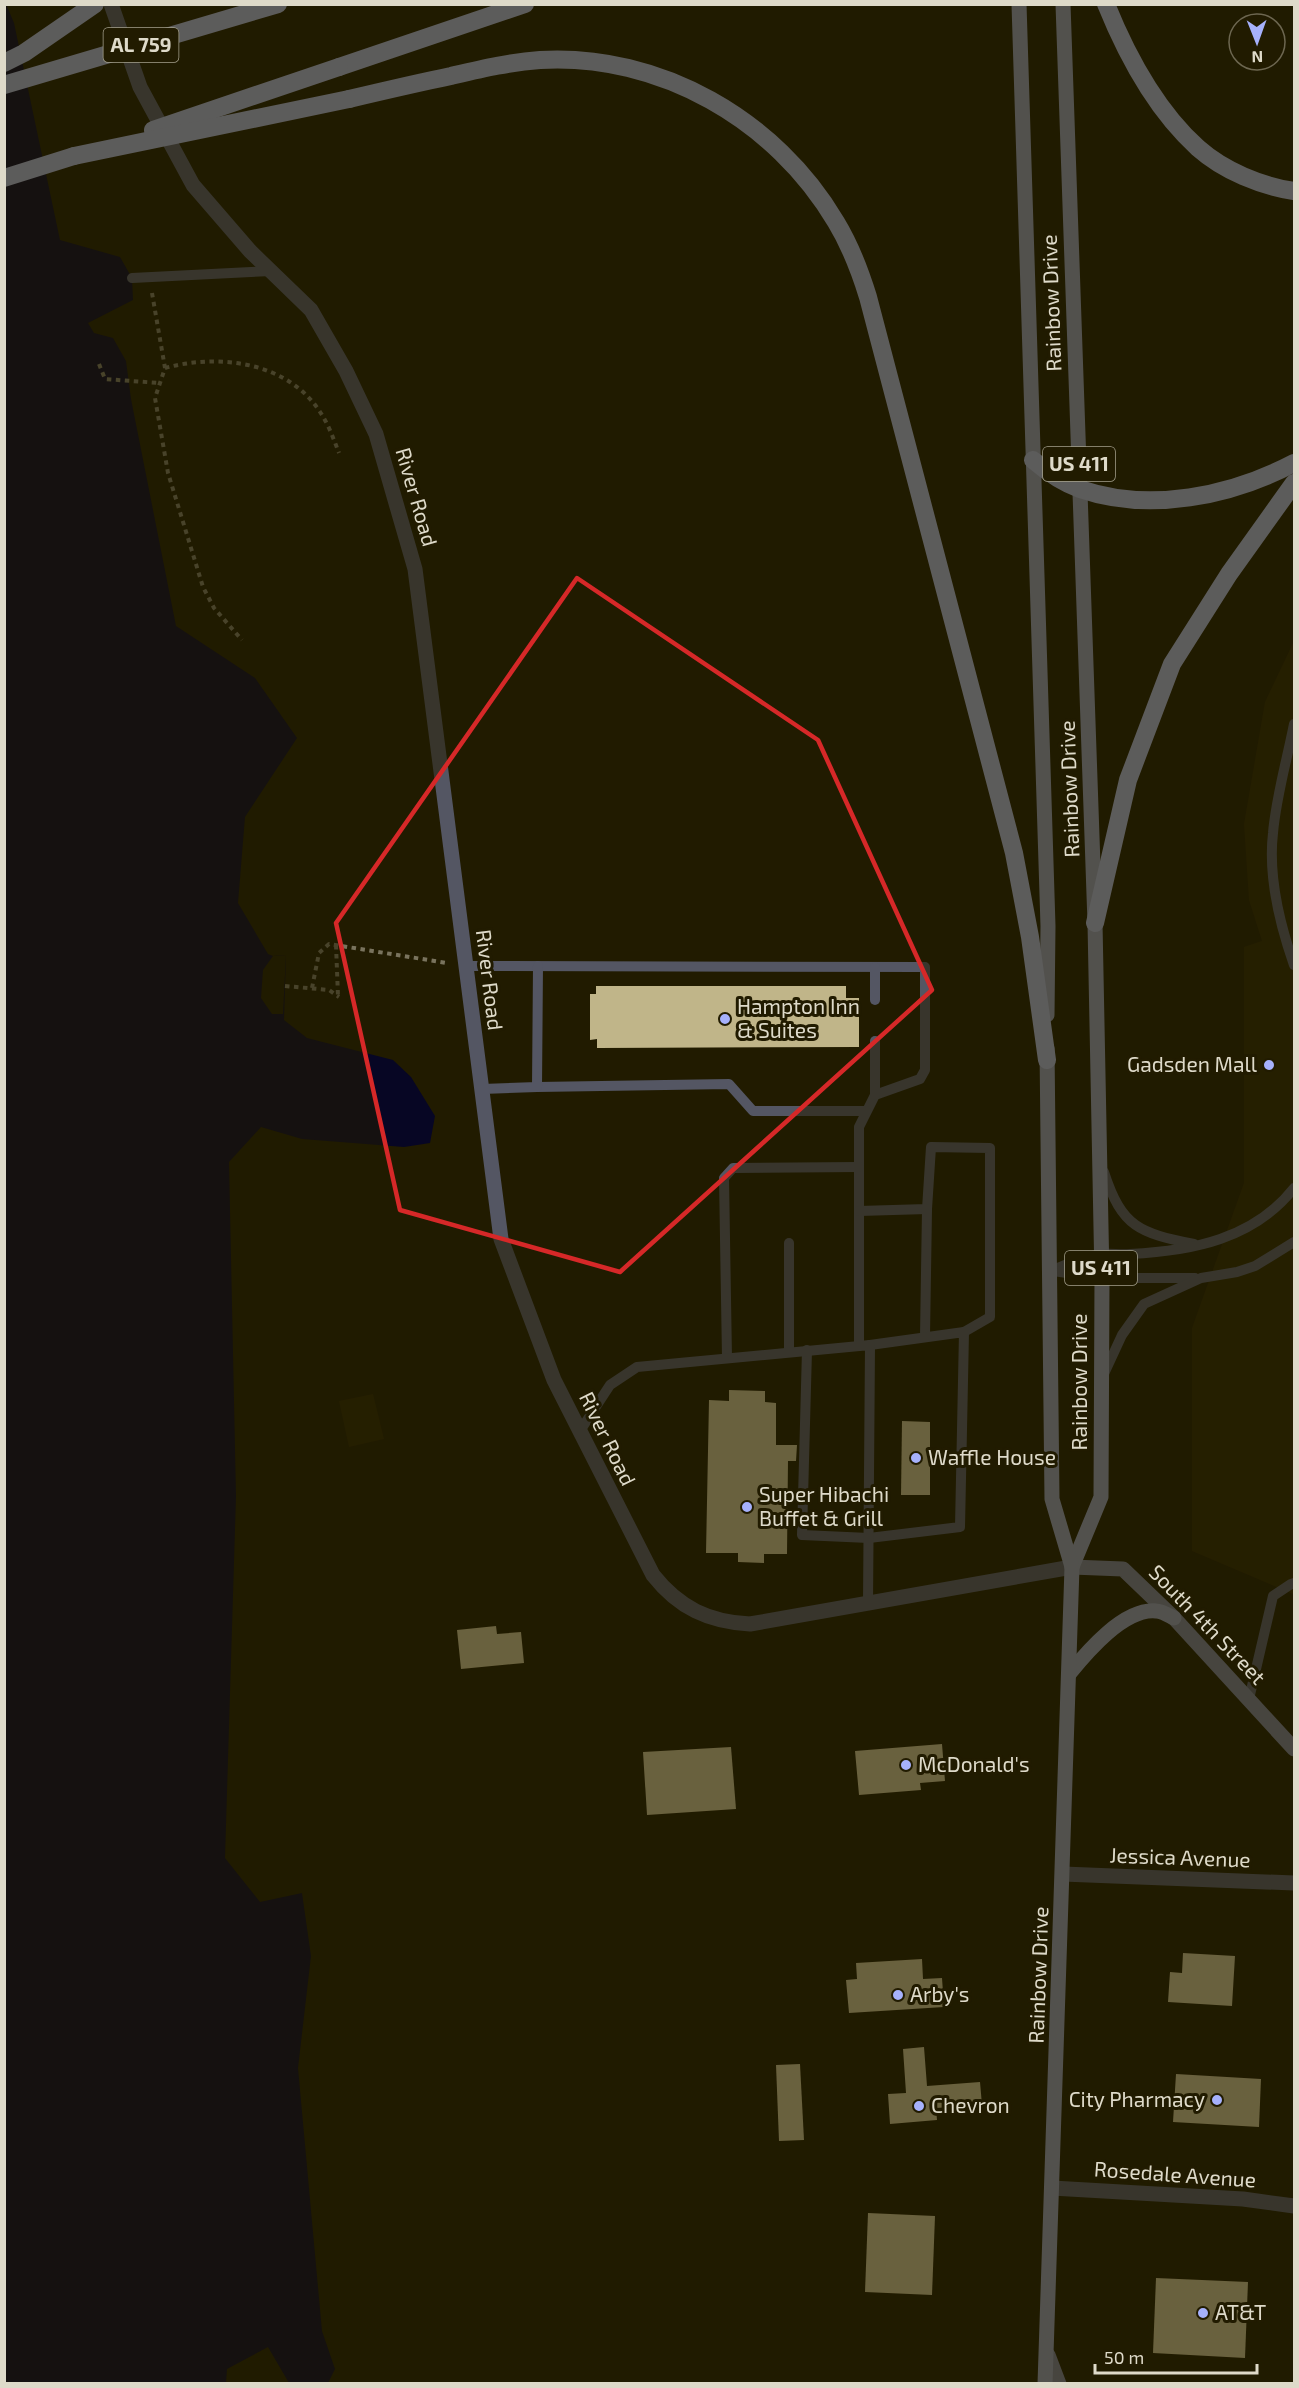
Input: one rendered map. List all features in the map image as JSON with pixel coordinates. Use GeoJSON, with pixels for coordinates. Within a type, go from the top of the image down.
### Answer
{"type":"FeatureCollection","features":[{"type":"Feature","properties":{"kind":"highway"},"geometry":{"type":"LineString","coordinates":[[4,63],[24,53],[95,4]]}},
{"type":"Feature","properties":{"kind":"highway","name":"AL 759"},"geometry":{"type":"LineString","coordinates":[[4,85],[278,4]]}},
{"type":"Feature","properties":{"kind":"highway"},"geometry":{"type":"LineString","coordinates":[[4,178],[525,4]]}},
{"type":"Feature","properties":{"kind":"highway"},"geometry":{"type":"LineString","coordinates":[[1106,4],[1140,73],[1177,124],[1199,148],[1238,174],[1260,183],[1294,191]]}},
{"type":"Feature","properties":{"kind":"highway"},"geometry":{"type":"LineString","coordinates":[[74,156],[349,99],[510,62],[574,60],[638,70],[669,80],[726,109],[777,148],[819,196],[850,250],[868,297],[1014,852],[1030,938],[1047,1060]]}},
{"type":"Feature","properties":{"kind":"highway"},"geometry":{"type":"LineString","coordinates":[[1033,460],[1055,477],[1080,489],[1139,499],[1188,497],[1239,486],[1264,478],[1294,463]]}},
{"type":"Feature","properties":{"kind":"highway"},"geometry":{"type":"LineString","coordinates":[[1095,923],[1128,780],[1172,664],[1229,574],[1294,483]]}},
{"type":"Feature","properties":{"kind":"main road","name":"Rainbow Drive"},"geometry":{"type":"LineString","coordinates":[[1019,4],[1048,926],[1047,1060],[1052,1499],[1072,1567],[1048,2355]]}},
{"type":"Feature","properties":{"kind":"main road","name":"Rainbow Drive"},"geometry":{"type":"LineString","coordinates":[[1063,4],[1095,923],[1102,1278],[1101,1497],[1072,1567]]}},
{"type":"Feature","properties":{"kind":"main road"},"geometry":{"type":"LineString","coordinates":[[1070,1674],[1107,1633],[1128,1618],[1144,1612],[1156,1611],[1174,1617]]}},
{"type":"Feature","properties":{"kind":"main road","name":"US 411"},"geometry":{"type":"LineString","coordinates":[[1046,2384],[1048,2355]]}},
{"type":"Feature","properties":{"kind":"street","name":"River Road"},"geometry":{"type":"LineString","coordinates":[[111,4],[140,87],[193,185],[250,251],[311,310],[346,371],[375,435],[415,569],[501,1239],[554,1380],[653,1575],[674,1599],[687,1608],[717,1620],[750,1624],[1072,1567]]}},
{"type":"Feature","properties":{"kind":"street","name":"South 4th Street"},"geometry":{"type":"LineString","coordinates":[[1072,1567],[1123,1569],[1174,1617],[1294,1749]]}},
{"type":"Feature","properties":{"kind":"street","name":"Jessica Avenue"},"geometry":{"type":"LineString","coordinates":[[1063,1874],[1294,1883]]}},
{"type":"Feature","properties":{"kind":"street","name":"Rosedale Avenue"},"geometry":{"type":"LineString","coordinates":[[1052,2188],[1243,2199],[1294,2206]]}},
{"type":"Feature","properties":{"kind":"street","name":"Rainbow Drive"},"geometry":{"type":"LineString","coordinates":[[1048,2355],[1059,2384]]}},
{"type":"Feature","properties":{"kind":"lane"},"geometry":{"type":"LineString","coordinates":[[132,278],[271,271]]}},
{"type":"Feature","properties":{"kind":"lane"},"geometry":{"type":"LineString","coordinates":[[1294,724],[1272,834],[1275,893],[1294,964]]}},
{"type":"Feature","properties":{"kind":"lane"},"geometry":{"type":"LineString","coordinates":[[466,966],[925,967],[925,1070],[920,1079],[875,1095]]}},
{"type":"Feature","properties":{"kind":"lane"},"geometry":{"type":"LineString","coordinates":[[537,1088],[538,966]]}},
{"type":"Feature","properties":{"kind":"lane"},"geometry":{"type":"LineString","coordinates":[[875,967],[875,1000]]}},
{"type":"Feature","properties":{"kind":"lane"},"geometry":{"type":"LineString","coordinates":[[868,1604],[869,1538],[865,1346],[859,1211],[859,1127],[875,1095],[875,1041]]}},
{"type":"Feature","properties":{"kind":"lane"},"geometry":{"type":"LineString","coordinates":[[482,1089],[729,1084],[753,1111],[866,1111]]}},
{"type":"Feature","properties":{"kind":"lane"},"geometry":{"type":"LineString","coordinates":[[580,1431],[610,1385],[638,1367],[865,1346],[964,1332],[990,1317],[990,1148],[931,1147],[927,1209],[925,1337]]}},
{"type":"Feature","properties":{"kind":"lane"},"geometry":{"type":"LineString","coordinates":[[1100,1158],[1110,1193],[1120,1212],[1135,1225],[1158,1237],[1201,1245]]}},
{"type":"Feature","properties":{"kind":"lane"},"geometry":{"type":"LineString","coordinates":[[727,1358],[724,1178],[733,1168],[859,1167]]}},
{"type":"Feature","properties":{"kind":"lane"},"geometry":{"type":"LineString","coordinates":[[1049,1271],[1101,1254],[1166,1251],[1201,1245],[1228,1237],[1255,1225],[1271,1214],[1294,1188]]}},
{"type":"Feature","properties":{"kind":"lane"},"geometry":{"type":"LineString","coordinates":[[859,1211],[927,1209]]}},
{"type":"Feature","properties":{"kind":"lane"},"geometry":{"type":"LineString","coordinates":[[1049,1271],[1102,1278],[1144,1280],[1202,1278],[1237,1272],[1255,1266],[1294,1242]]}},
{"type":"Feature","properties":{"kind":"lane"},"geometry":{"type":"LineString","coordinates":[[789,1243],[789,1352]]}},
{"type":"Feature","properties":{"kind":"lane"},"geometry":{"type":"LineString","coordinates":[[1102,1379],[1122,1335],[1144,1304],[1202,1278]]}},
{"type":"Feature","properties":{"kind":"lane"},"geometry":{"type":"LineString","coordinates":[[807,1350],[802,1535],[869,1538],[960,1527],[964,1332]]}},
{"type":"Feature","properties":{"kind":"lane"},"geometry":{"type":"LineString","coordinates":[[1249,1699],[1274,1596],[1294,1583]]}},
{"type":"Feature","properties":{"kind":"path"},"geometry":{"type":"LineString","coordinates":[[155,309],[165,368],[155,398],[168,473],[202,587],[214,608],[242,640]]}},
{"type":"Feature","properties":{"kind":"path"},"geometry":{"type":"LineString","coordinates":[[165,368],[185,362],[241,363],[269,370],[293,383],[312,402],[322,415],[339,453]]}},
{"type":"Feature","properties":{"kind":"path"},"geometry":{"type":"LineString","coordinates":[[99,364],[105,379],[159,383]]}},
{"type":"Feature","properties":{"kind":"path"},"geometry":{"type":"LineString","coordinates":[[312,988],[319,953],[329,944],[466,966]]}},
{"type":"Feature","properties":{"kind":"path"},"geometry":{"type":"LineString","coordinates":[[285,986],[329,990],[339,997],[336,945]]}},
{"type":"Feature","properties":{"kind":"highlighted area"},"geometry":{"type":"Polygon","coordinates":[[[577,578],[818,740],[932,990],[620,1272],[400,1210],[336,923],[577,578]]]}},
{"type":"Feature","properties":{"kind":"shaded area","name":"Gadsden Mall"},"geometry":{"type":"Polygon","coordinates":[[[1294,641],[1293,1594],[1192,1551],[1192,1328],[1244,1183],[1244,947],[1262,941],[1249,900],[1244,824],[1265,702],[1294,641]]]}},
{"type":"Feature","properties":{"kind":"shaded area"},"geometry":{"type":"Polygon","coordinates":[[[373,1394],[384,1439],[349,1447],[339,1401],[373,1394]]]}},
{"type":"Feature","properties":{"kind":"water"},"geometry":{"type":"Polygon","coordinates":[[[6,4],[14,23],[60,240],[120,257],[132,278],[133,300],[88,323],[94,333],[113,338],[126,361],[131,399],[176,626],[255,678],[297,738],[245,817],[238,903],[268,954],[286,955],[284,1020],[307,1038],[393,1060],[411,1077],[435,1116],[430,1143],[404,1147],[302,1139],[261,1127],[229,1162],[236,1496],[225,1858],[260,1902],[302,1893],[311,1956],[298,2068],[322,2331],[335,2369],[328,2383],[289,2383],[268,2347],[227,2369],[226,2383],[5,2384],[6,4]]]}},
{"type":"Feature","properties":{"kind":"pier"},"geometry":{"type":"Polygon","coordinates":[[[286,955],[283,1014],[272,1014],[261,998],[263,970],[273,956],[286,955]]]}},
{"type":"Feature","properties":{"kind":"building","name":"Hampton Inn & Suites"},"geometry":{"type":"Polygon","coordinates":[[[596,986],[846,986],[846,998],[859,998],[859,1047],[597,1048],[597,1039],[590,1040],[590,994],[596,994],[596,986]]]}},
{"type":"Feature","properties":{"kind":"building","name":"Super Hibachi Buffet & Grill"},"geometry":{"type":"Polygon","coordinates":[[[729,1390],[765,1391],[765,1402],[776,1403],[776,1445],[797,1445],[796,1461],[788,1461],[787,1554],[764,1554],[764,1563],[738,1562],[738,1553],[706,1553],[709,1400],[729,1401],[729,1390]]]}},
{"type":"Feature","properties":{"kind":"building","name":"Waffle House"},"geometry":{"type":"Polygon","coordinates":[[[902,1421],[930,1422],[930,1495],[901,1495],[902,1421]]]}},
{"type":"Feature","properties":{"kind":"building"},"geometry":{"type":"Polygon","coordinates":[[[496,1626],[497,1634],[521,1632],[524,1663],[461,1669],[457,1630],[496,1626]]]}},
{"type":"Feature","properties":{"kind":"building"},"geometry":{"type":"Polygon","coordinates":[[[942,1744],[945,1781],[920,1783],[921,1790],[859,1795],[855,1751],[942,1744]]]}},
{"type":"Feature","properties":{"kind":"building"},"geometry":{"type":"Polygon","coordinates":[[[731,1747],[736,1809],[647,1815],[643,1752],[731,1747]]]}},
{"type":"Feature","properties":{"kind":"building"},"geometry":{"type":"Polygon","coordinates":[[[1183,1953],[1235,1956],[1232,2006],[1168,2002],[1170,1972],[1182,1973],[1183,1953]]]}},
{"type":"Feature","properties":{"kind":"building"},"geometry":{"type":"Polygon","coordinates":[[[922,1959],[923,1979],[942,1978],[944,2007],[849,2013],[846,1980],[857,1979],[856,1963],[922,1959]]]}},
{"type":"Feature","properties":{"kind":"building"},"geometry":{"type":"Polygon","coordinates":[[[924,2047],[927,2086],[980,2082],[982,2105],[936,2108],[937,2120],[890,2124],[888,2094],[906,2093],[903,2049],[924,2047]]]}},
{"type":"Feature","properties":{"kind":"building"},"geometry":{"type":"Polygon","coordinates":[[[800,2064],[804,2140],[779,2141],[776,2065],[800,2064]]]}},
{"type":"Feature","properties":{"kind":"building","name":"City Pharmacy"},"geometry":{"type":"Polygon","coordinates":[[[1176,2074],[1261,2079],[1259,2127],[1173,2122],[1176,2074]]]}},
{"type":"Feature","properties":{"kind":"building"},"geometry":{"type":"Polygon","coordinates":[[[868,2213],[935,2216],[932,2295],[865,2292],[868,2213]]]}},
{"type":"Feature","properties":{"kind":"building"},"geometry":{"type":"Polygon","coordinates":[[[1156,2278],[1248,2282],[1245,2358],[1153,2353],[1156,2278]]]}},
{"type":"Feature","properties":{"kind":"place","name":"Hampton Inn & Suites"},"geometry":{"type":"Point","coordinates":[725,1019]}},
{"type":"Feature","properties":{"kind":"place","name":"Gadsden Mall"},"geometry":{"type":"Point","coordinates":[1269,1065]}},
{"type":"Feature","properties":{"kind":"place","name":"Waffle House"},"geometry":{"type":"Point","coordinates":[916,1458]}},
{"type":"Feature","properties":{"kind":"place","name":"Super Hibachi Buffet & Grill"},"geometry":{"type":"Point","coordinates":[747,1507]}},
{"type":"Feature","properties":{"kind":"place","name":"McDonald's"},"geometry":{"type":"Point","coordinates":[906,1765]}},
{"type":"Feature","properties":{"kind":"place","name":"Arby's"},"geometry":{"type":"Point","coordinates":[898,1995]}},
{"type":"Feature","properties":{"kind":"place","name":"City Pharmacy"},"geometry":{"type":"Point","coordinates":[1217,2100]}},
{"type":"Feature","properties":{"kind":"place","name":"Chevron"},"geometry":{"type":"Point","coordinates":[919,2106]}},
{"type":"Feature","properties":{"kind":"place","name":"AT&T"},"geometry":{"type":"Point","coordinates":[1203,2313]}}]}
